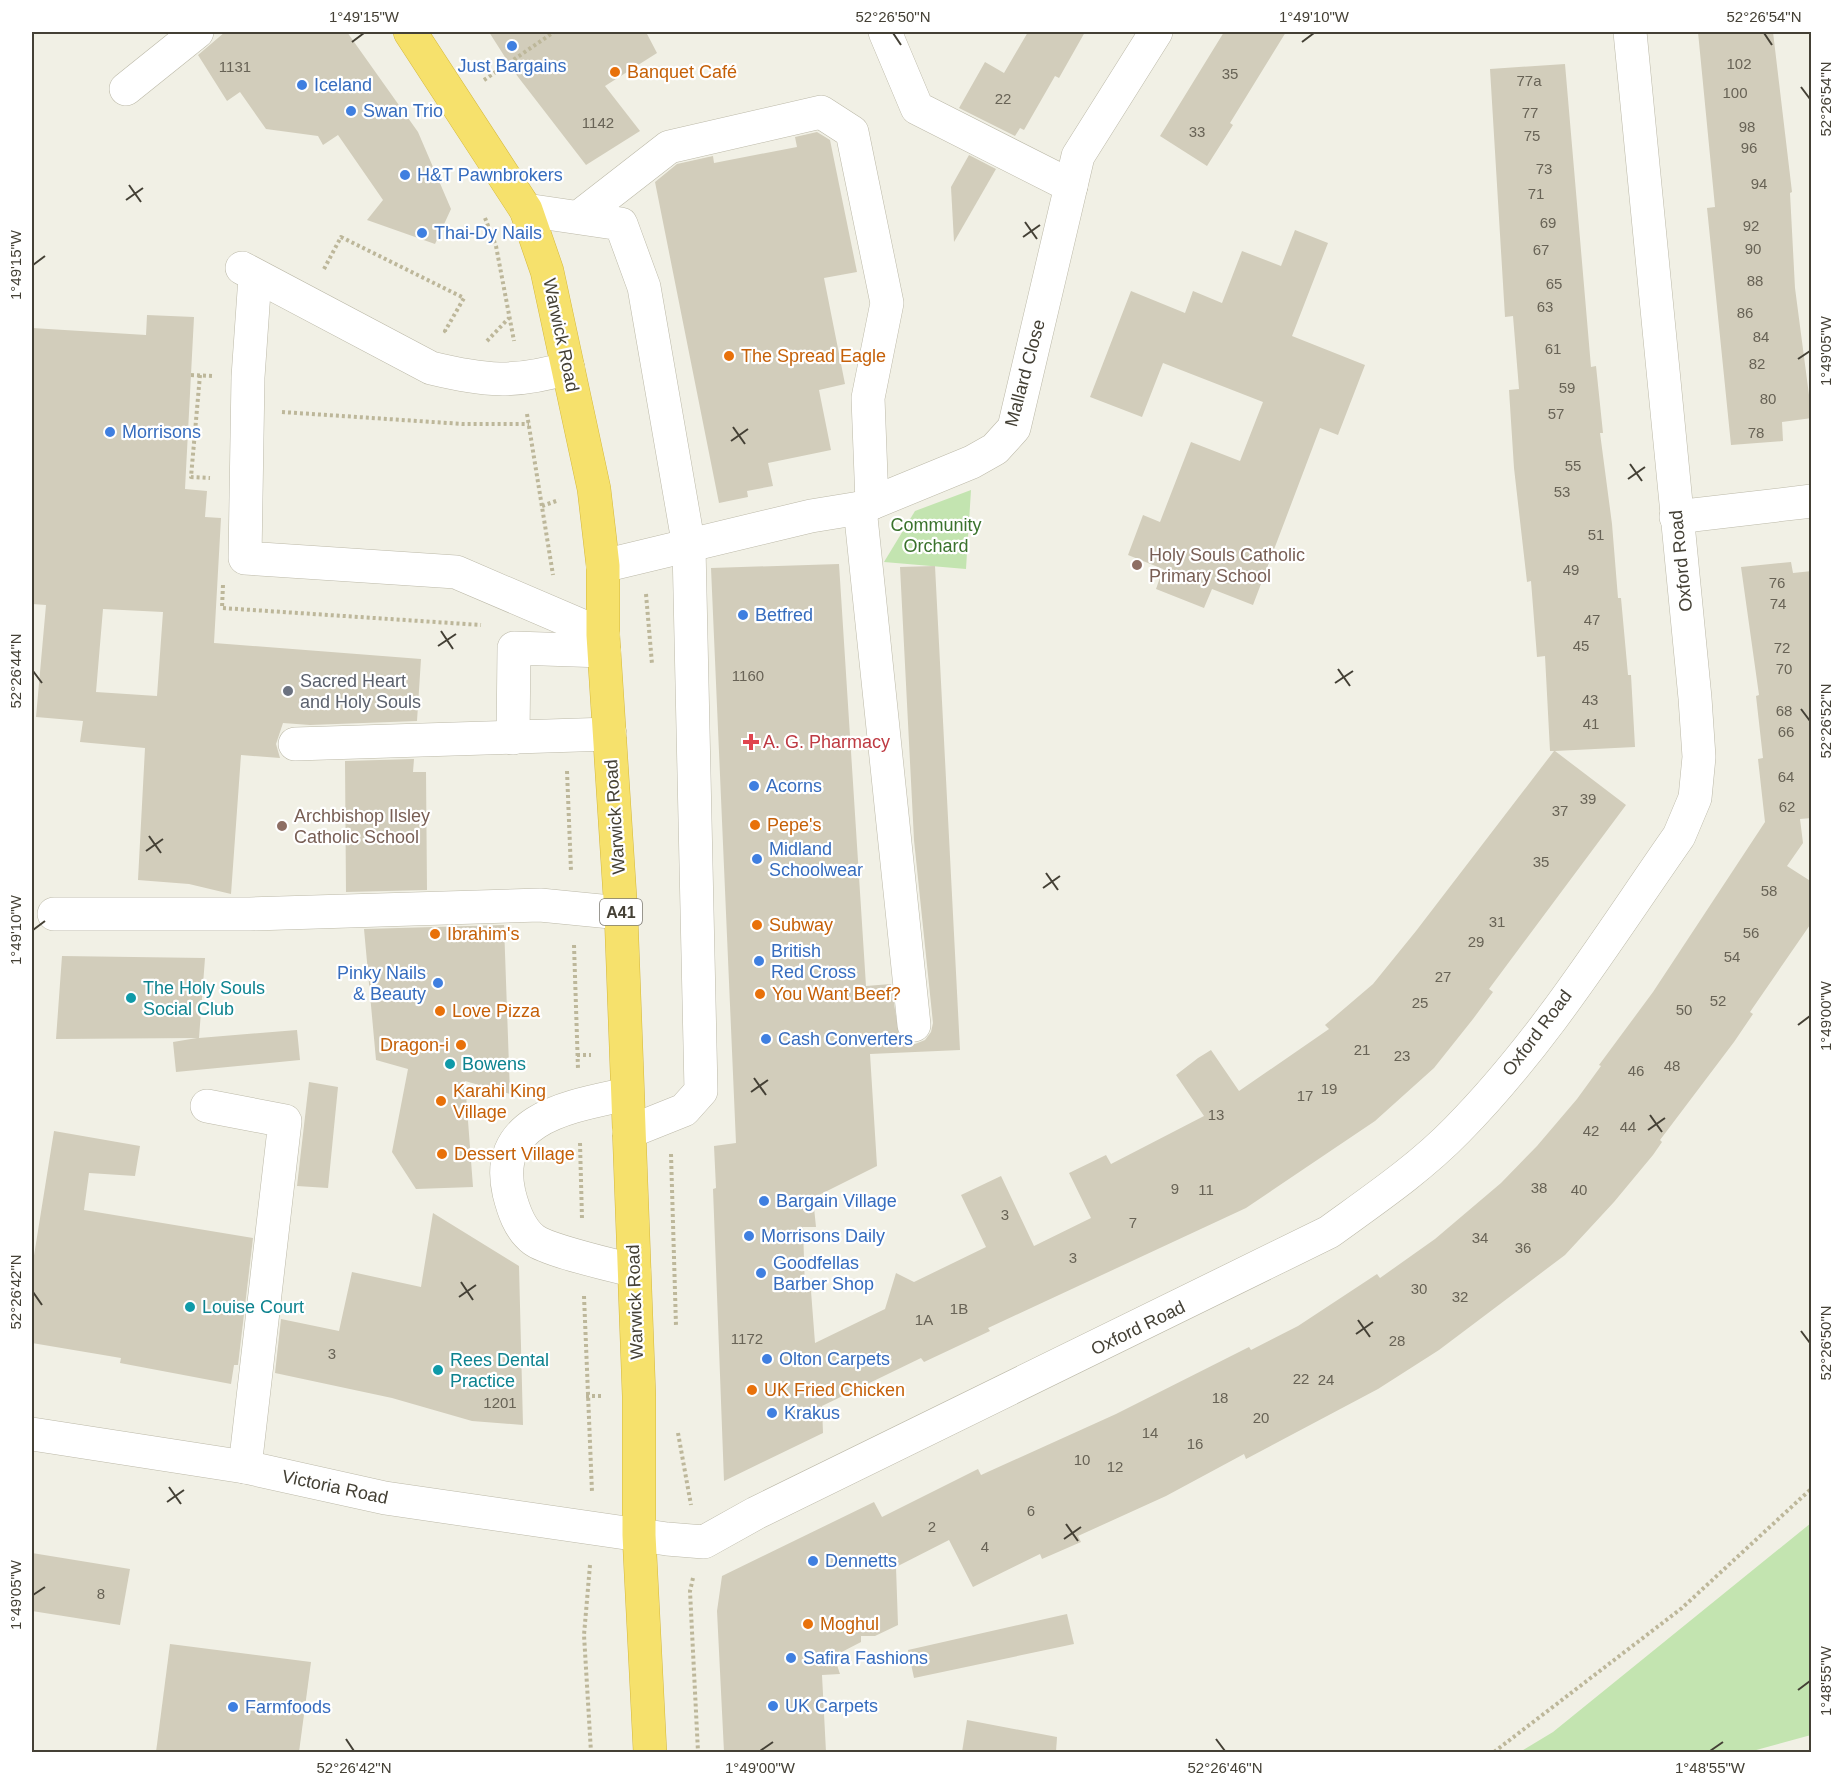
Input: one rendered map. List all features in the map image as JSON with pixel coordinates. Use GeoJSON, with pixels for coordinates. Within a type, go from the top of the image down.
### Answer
{"type":"FeatureCollection","features":[{"type":"Feature","properties":{"kind":"highway","name":"Warwick Road"},"geometry":{"type":"LineString","coordinates":[[410,32],[526,210],[547,271],[594,489],[603,566],[604,643],[621,913],[639,1396],[639,1535],[651,1752]]}},
{"type":"Feature","properties":{"kind":"street"},"geometry":{"type":"LineString","coordinates":[[126,89],[197,32]]}},
{"type":"Feature","properties":{"kind":"street"},"geometry":{"type":"LineString","coordinates":[[885,32],[917,108],[1071,186]]}},
{"type":"Feature","properties":{"kind":"street","name":"Mallard Close"},"geometry":{"type":"LineString","coordinates":[[603,566],[866,505],[972,462],[995,449],[1014,428],[1078,156],[1156,32]]}},
{"type":"Feature","properties":{"kind":"street","name":"Oxford Road"},"geometry":{"type":"LineString","coordinates":[[704,1542],[756,1513],[1329,1233],[1397,1183],[1456,1131],[1528,1050],[1679,836],[1695,798],[1699,757],[1630,32]]}},
{"type":"Feature","properties":{"kind":"street"},"geometry":{"type":"LineString","coordinates":[[579,217],[669,147],[821,112],[852,132],[887,303],[868,398],[866,505],[914,1025]]}},
{"type":"Feature","properties":{"kind":"street"},"geometry":{"type":"LineString","coordinates":[[526,210],[621,224],[644,287],[689,547],[700,1091],[684,1110],[629,1132]]}},
{"type":"Feature","properties":{"kind":"street"},"geometry":{"type":"LineString","coordinates":[[568,368],[521,380],[464,376],[431,368],[248,273],[244,558],[456,572],[604,643]]}},
{"type":"Feature","properties":{"kind":"street"},"geometry":{"type":"LineString","coordinates":[[1676,517],[1812,501]]}},
{"type":"Feature","properties":{"kind":"street"},"geometry":{"type":"LineString","coordinates":[[513,738],[514,648],[604,643]]}},
{"type":"Feature","properties":{"kind":"street"},"geometry":{"type":"LineString","coordinates":[[295,744],[610,734]]}},
{"type":"Feature","properties":{"kind":"street"},"geometry":{"type":"LineString","coordinates":[[54,914],[250,915],[540,905],[621,913]]}},
{"type":"Feature","properties":{"kind":"street"},"geometry":{"type":"LineString","coordinates":[[627,1094],[579,1105],[535,1121],[518,1137],[508,1159],[507,1185],[512,1208],[522,1228],[535,1241],[634,1271]]}},
{"type":"Feature","properties":{"kind":"street"},"geometry":{"type":"LineString","coordinates":[[207,1106],[285,1121],[244,1467]]}},
{"type":"Feature","properties":{"kind":"street","name":"Victoria Road"},"geometry":{"type":"LineString","coordinates":[[32,1434],[244,1467],[385,1498],[639,1535]]}},
{"type":"Feature","properties":{"kind":"street"},"geometry":{"type":"LineString","coordinates":[[639,1535],[704,1542]]}},
{"type":"Feature","properties":{"kind":"path"},"geometry":{"type":"LineString","coordinates":[[457,101],[554,32]]}},
{"type":"Feature","properties":{"kind":"path"},"geometry":{"type":"LineString","coordinates":[[484,215],[496,246],[521,380]]}},
{"type":"Feature","properties":{"kind":"path"},"geometry":{"type":"LineString","coordinates":[[306,304],[341,237],[464,298],[445,332],[452,334]]}},
{"type":"Feature","properties":{"kind":"path"},"geometry":{"type":"LineString","coordinates":[[485,344],[509,317]]}},
{"type":"Feature","properties":{"kind":"path"},"geometry":{"type":"LineString","coordinates":[[279,412],[463,424],[529,424]]}},
{"type":"Feature","properties":{"kind":"path"},"geometry":{"type":"LineString","coordinates":[[644,557],[653,673]]}},
{"type":"Feature","properties":{"kind":"path"},"geometry":{"type":"LineString","coordinates":[[670,1116],[676,1338]]}},
{"type":"Feature","properties":{"kind":"path"},"geometry":{"type":"LineString","coordinates":[[586,1396],[591,1527],[584,1635],[591,1752]]}},
{"type":"Feature","properties":{"kind":"path"},"geometry":{"type":"LineString","coordinates":[[1494,1752],[1682,1608],[1812,1488]]}},
{"type":"Feature","properties":{"kind":"path"},"geometry":{"type":"LineString","coordinates":[[698,1752],[690,1591],[704,1542]]}},
{"type":"Feature","properties":{"kind":"green space","name":"Community Orchard"},"geometry":{"type":"Polygon","coordinates":[[[971,490],[966,569],[884,562],[915,511],[971,490]]]}},
{"type":"Feature","properties":{"kind":"green space"},"geometry":{"type":"Polygon","coordinates":[[[1811,1523],[1811,1735],[1749,1752],[1520,1752],[1553,1732],[1811,1523]]]}},
{"type":"Feature","properties":{"kind":"building"},"geometry":{"type":"Polygon","coordinates":[[[225,32],[347,32],[418,132],[451,209],[435,244],[367,220],[383,200],[338,135],[323,145],[318,136],[266,129],[240,92],[227,101],[198,55],[225,32]]]}},
{"type":"Feature","properties":{"kind":"building"},"geometry":{"type":"Polygon","coordinates":[[[489,32],[646,32],[657,53],[605,86],[640,131],[586,165],[515,73],[489,32]]]}},
{"type":"Feature","properties":{"kind":"building"},"geometry":{"type":"Polygon","coordinates":[[[1028,32],[1085,32],[1059,78],[1055,76],[1024,130],[1020,128],[1015,136],[959,108],[985,62],[1004,73],[1028,32]]]}},
{"type":"Feature","properties":{"kind":"building"},"geometry":{"type":"Polygon","coordinates":[[[1224,32],[1286,32],[1230,123],[1233,125],[1207,166],[1160,136],[1224,32]]]}},
{"type":"Feature","properties":{"kind":"building"},"geometry":{"type":"Polygon","coordinates":[[[1698,32],[1773,32],[1792,192],[1790,193],[1795,288],[1812,418],[1782,422],[1783,441],[1731,445],[1707,208],[1715,207],[1698,32]]]}},
{"type":"Feature","properties":{"kind":"building"},"geometry":{"type":"Polygon","coordinates":[[[1565,64],[1591,367],[1596,366],[1603,433],[1600,433],[1612,524],[1618,598],[1621,598],[1628,675],[1631,675],[1635,747],[1555,751],[1626,805],[1489,989],[1493,992],[1473,1019],[1434,1068],[1375,1121],[1246,1208],[988,1328],[990,1331],[924,1362],[921,1358],[822,1406],[823,1433],[724,1481],[713,1189],[716,1188],[714,1146],[736,1143],[711,568],[839,564],[866,986],[891,984],[899,1035],[906,1042],[915,1044],[925,1040],[931,1032],[933,1023],[914,840],[900,567],[935,566],[960,1050],[870,1054],[877,1166],[813,1198],[816,1227],[803,1227],[805,1291],[811,1291],[815,1343],[885,1309],[896,1273],[914,1282],[986,1247],[961,1195],[1001,1176],[1034,1246],[1091,1218],[1069,1173],[1106,1155],[1111,1164],[1204,1116],[1176,1075],[1198,1058],[1211,1050],[1239,1091],[1329,1029],[1325,1025],[1373,984],[1416,931],[1554,751],[1550,751],[1545,656],[1537,657],[1531,581],[1527,582],[1514,468],[1509,390],[1519,389],[1513,316],[1505,317],[1490,69],[1565,64]]]}},
{"type":"Feature","properties":{"kind":"building"},"geometry":{"type":"Polygon","coordinates":[[[817,132],[830,140],[857,272],[824,278],[845,384],[819,390],[831,450],[768,463],[773,486],[747,491],[748,497],[719,503],[655,182],[677,164],[713,156],[714,163],[797,147],[795,137],[817,132]]]}},
{"type":"Feature","properties":{"kind":"building"},"geometry":{"type":"Polygon","coordinates":[[[969,155],[996,169],[954,242],[951,187],[969,155]]]}},
{"type":"Feature","properties":{"kind":"building"},"geometry":{"type":"Polygon","coordinates":[[[1295,230],[1328,243],[1292,336],[1365,365],[1338,435],[1320,428],[1253,605],[1212,589],[1204,608],[1156,589],[1163,569],[1128,555],[1143,515],[1160,522],[1191,442],[1240,461],[1263,402],[1163,363],[1142,417],[1090,397],[1131,291],[1185,313],[1193,291],[1222,303],[1242,251],[1281,266],[1295,230]]]}},
{"type":"Feature","properties":{"kind":"building"},"geometry":{"type":"Polygon","coordinates":[[[147,315],[194,317],[185,489],[207,491],[205,517],[221,518],[214,643],[421,659],[417,721],[310,725],[283,723],[276,744],[280,758],[241,755],[231,894],[189,884],[138,880],[145,748],[80,742],[83,721],[36,717],[46,605],[32,604],[32,328],[146,335],[147,315]],[[103,609],[96,692],[157,696],[163,612],[103,609]]]}},
{"type":"Feature","properties":{"kind":"building"},"geometry":{"type":"Polygon","coordinates":[[[1791,562],[1793,573],[1812,571],[1812,818],[1800,819],[1803,843],[1787,866],[1812,882],[1812,922],[1750,1012],[1753,1014],[1734,1042],[1660,1140],[1662,1142],[1653,1155],[1614,1202],[1565,1255],[1439,1350],[1378,1389],[1246,1459],[1244,1454],[1166,1496],[1078,1536],[1081,1542],[1042,1559],[1040,1554],[973,1587],[949,1540],[896,1567],[898,1625],[875,1636],[861,1636],[861,1642],[834,1656],[840,1674],[822,1675],[826,1752],[724,1752],[717,1611],[722,1576],[874,1502],[882,1517],[978,1469],[981,1475],[1116,1414],[1249,1347],[1251,1350],[1298,1326],[1377,1274],[1380,1278],[1435,1239],[1501,1183],[1537,1146],[1577,1099],[1601,1066],[1599,1065],[1653,992],[1765,822],[1758,759],[1763,758],[1756,696],[1759,695],[1741,567],[1791,562]]]}},
{"type":"Feature","properties":{"kind":"building"},"geometry":{"type":"Polygon","coordinates":[[[414,759],[413,772],[426,772],[427,890],[346,892],[345,761],[414,759]]]}},
{"type":"Feature","properties":{"kind":"building"},"geometry":{"type":"Polygon","coordinates":[[[504,925],[510,1094],[465,1081],[473,1187],[416,1189],[392,1152],[408,1069],[376,1060],[364,929],[504,925]]]}},
{"type":"Feature","properties":{"kind":"building","name":"The Holy Souls Social Club"},"geometry":{"type":"Polygon","coordinates":[[[62,956],[205,958],[199,1038],[297,1030],[300,1060],[176,1072],[173,1042],[197,1038],[56,1039],[62,956]]]}},
{"type":"Feature","properties":{"kind":"building"},"geometry":{"type":"Polygon","coordinates":[[[309,1082],[338,1087],[328,1188],[297,1186],[309,1082]]]}},
{"type":"Feature","properties":{"kind":"building"},"geometry":{"type":"Polygon","coordinates":[[[54,1131],[140,1146],[135,1176],[89,1173],[84,1210],[253,1238],[238,1365],[234,1365],[231,1384],[120,1363],[121,1358],[32,1343],[32,1268],[54,1131]]]}},
{"type":"Feature","properties":{"kind":"building"},"geometry":{"type":"Polygon","coordinates":[[[433,1213],[519,1266],[523,1425],[472,1421],[392,1398],[275,1373],[281,1319],[339,1331],[352,1272],[421,1287],[433,1213]]]}},
{"type":"Feature","properties":{"kind":"building"},"geometry":{"type":"Polygon","coordinates":[[[32,1553],[130,1569],[120,1625],[32,1611],[32,1553]]]}},
{"type":"Feature","properties":{"kind":"building"},"geometry":{"type":"Polygon","coordinates":[[[1067,1614],[1074,1644],[914,1678],[908,1650],[1067,1614]]]}},
{"type":"Feature","properties":{"kind":"building","name":"Farmfoods"},"geometry":{"type":"Polygon","coordinates":[[[170,1644],[311,1662],[299,1752],[156,1752],[170,1644]]]}},
{"type":"Feature","properties":{"kind":"building"},"geometry":{"type":"Polygon","coordinates":[[[967,1720],[1057,1737],[1056,1752],[962,1752],[967,1720]]]}},
{"type":"Feature","properties":{"kind":"place","name":"Just Bargains"},"geometry":{"type":"Point","coordinates":[512,46]}},
{"type":"Feature","properties":{"kind":"place","name":"Banquet Café"},"geometry":{"type":"Point","coordinates":[615,72]}},
{"type":"Feature","properties":{"kind":"place","name":"Iceland"},"geometry":{"type":"Point","coordinates":[302,85]}},
{"type":"Feature","properties":{"kind":"place","name":"Swan Trio"},"geometry":{"type":"Point","coordinates":[351,111]}},
{"type":"Feature","properties":{"kind":"place","name":"H&T Pawnbrokers"},"geometry":{"type":"Point","coordinates":[405,175]}},
{"type":"Feature","properties":{"kind":"place","name":"Thai-Dy Nails"},"geometry":{"type":"Point","coordinates":[422,233]}},
{"type":"Feature","properties":{"kind":"place","name":"The Spread Eagle"},"geometry":{"type":"Point","coordinates":[729,356]}},
{"type":"Feature","properties":{"kind":"place","name":"Morrisons"},"geometry":{"type":"Point","coordinates":[110,432]}},
{"type":"Feature","properties":{"kind":"place","name":"Holy Souls Catholic Primary School"},"geometry":{"type":"Point","coordinates":[1137,565]}},
{"type":"Feature","properties":{"kind":"place","name":"Betfred"},"geometry":{"type":"Point","coordinates":[743,615]}},
{"type":"Feature","properties":{"kind":"place","name":"Sacred Heart and Holy Souls"},"geometry":{"type":"Point","coordinates":[288,691]}},
{"type":"Feature","properties":{"kind":"place","name":"A. G. Pharmacy"},"geometry":{"type":"Point","coordinates":[751,742]}},
{"type":"Feature","properties":{"kind":"place","name":"Acorns"},"geometry":{"type":"Point","coordinates":[754,786]}},
{"type":"Feature","properties":{"kind":"place","name":"Pepe's"},"geometry":{"type":"Point","coordinates":[755,825]}},
{"type":"Feature","properties":{"kind":"place","name":"Archbishop Ilsley Catholic School"},"geometry":{"type":"Point","coordinates":[282,826]}},
{"type":"Feature","properties":{"kind":"place","name":"Midland Schoolwear"},"geometry":{"type":"Point","coordinates":[757,859]}},
{"type":"Feature","properties":{"kind":"place","name":"Subway"},"geometry":{"type":"Point","coordinates":[757,925]}},
{"type":"Feature","properties":{"kind":"place","name":"Ibrahim's"},"geometry":{"type":"Point","coordinates":[435,934]}},
{"type":"Feature","properties":{"kind":"place","name":"British Red Cross"},"geometry":{"type":"Point","coordinates":[759,961]}},
{"type":"Feature","properties":{"kind":"place","name":"Pinky Nails & Beauty"},"geometry":{"type":"Point","coordinates":[438,983]}},
{"type":"Feature","properties":{"kind":"place","name":"You Want Beef?"},"geometry":{"type":"Point","coordinates":[760,994]}},
{"type":"Feature","properties":{"kind":"place","name":"The Holy Souls Social Club"},"geometry":{"type":"Point","coordinates":[131,998]}},
{"type":"Feature","properties":{"kind":"place","name":"Love Pizza"},"geometry":{"type":"Point","coordinates":[440,1011]}},
{"type":"Feature","properties":{"kind":"place","name":"Cash Converters"},"geometry":{"type":"Point","coordinates":[766,1039]}},
{"type":"Feature","properties":{"kind":"place","name":"Dragon-i"},"geometry":{"type":"Point","coordinates":[461,1045]}},
{"type":"Feature","properties":{"kind":"place","name":"Bowens"},"geometry":{"type":"Point","coordinates":[450,1064]}},
{"type":"Feature","properties":{"kind":"place","name":"Karahi King Village"},"geometry":{"type":"Point","coordinates":[441,1101]}},
{"type":"Feature","properties":{"kind":"place","name":"Dessert Village"},"geometry":{"type":"Point","coordinates":[442,1154]}},
{"type":"Feature","properties":{"kind":"place","name":"Bargain Village"},"geometry":{"type":"Point","coordinates":[764,1201]}},
{"type":"Feature","properties":{"kind":"place","name":"Morrisons Daily"},"geometry":{"type":"Point","coordinates":[749,1236]}},
{"type":"Feature","properties":{"kind":"place","name":"Goodfellas Barber Shop"},"geometry":{"type":"Point","coordinates":[761,1273]}},
{"type":"Feature","properties":{"kind":"place","name":"Louise Court"},"geometry":{"type":"Point","coordinates":[190,1307]}},
{"type":"Feature","properties":{"kind":"place","name":"Olton Carpets"},"geometry":{"type":"Point","coordinates":[767,1359]}},
{"type":"Feature","properties":{"kind":"place","name":"Rees Dental Practice"},"geometry":{"type":"Point","coordinates":[438,1370]}},
{"type":"Feature","properties":{"kind":"place","name":"UK Fried Chicken"},"geometry":{"type":"Point","coordinates":[752,1390]}},
{"type":"Feature","properties":{"kind":"place","name":"Krakus"},"geometry":{"type":"Point","coordinates":[772,1413]}},
{"type":"Feature","properties":{"kind":"place","name":"Dennetts"},"geometry":{"type":"Point","coordinates":[813,1561]}},
{"type":"Feature","properties":{"kind":"place","name":"Moghul"},"geometry":{"type":"Point","coordinates":[808,1624]}},
{"type":"Feature","properties":{"kind":"place","name":"Safira Fashions"},"geometry":{"type":"Point","coordinates":[791,1658]}},
{"type":"Feature","properties":{"kind":"place","name":"UK Carpets"},"geometry":{"type":"Point","coordinates":[773,1706]}},
{"type":"Feature","properties":{"kind":"place","name":"Farmfoods"},"geometry":{"type":"Point","coordinates":[233,1707]}}]}
